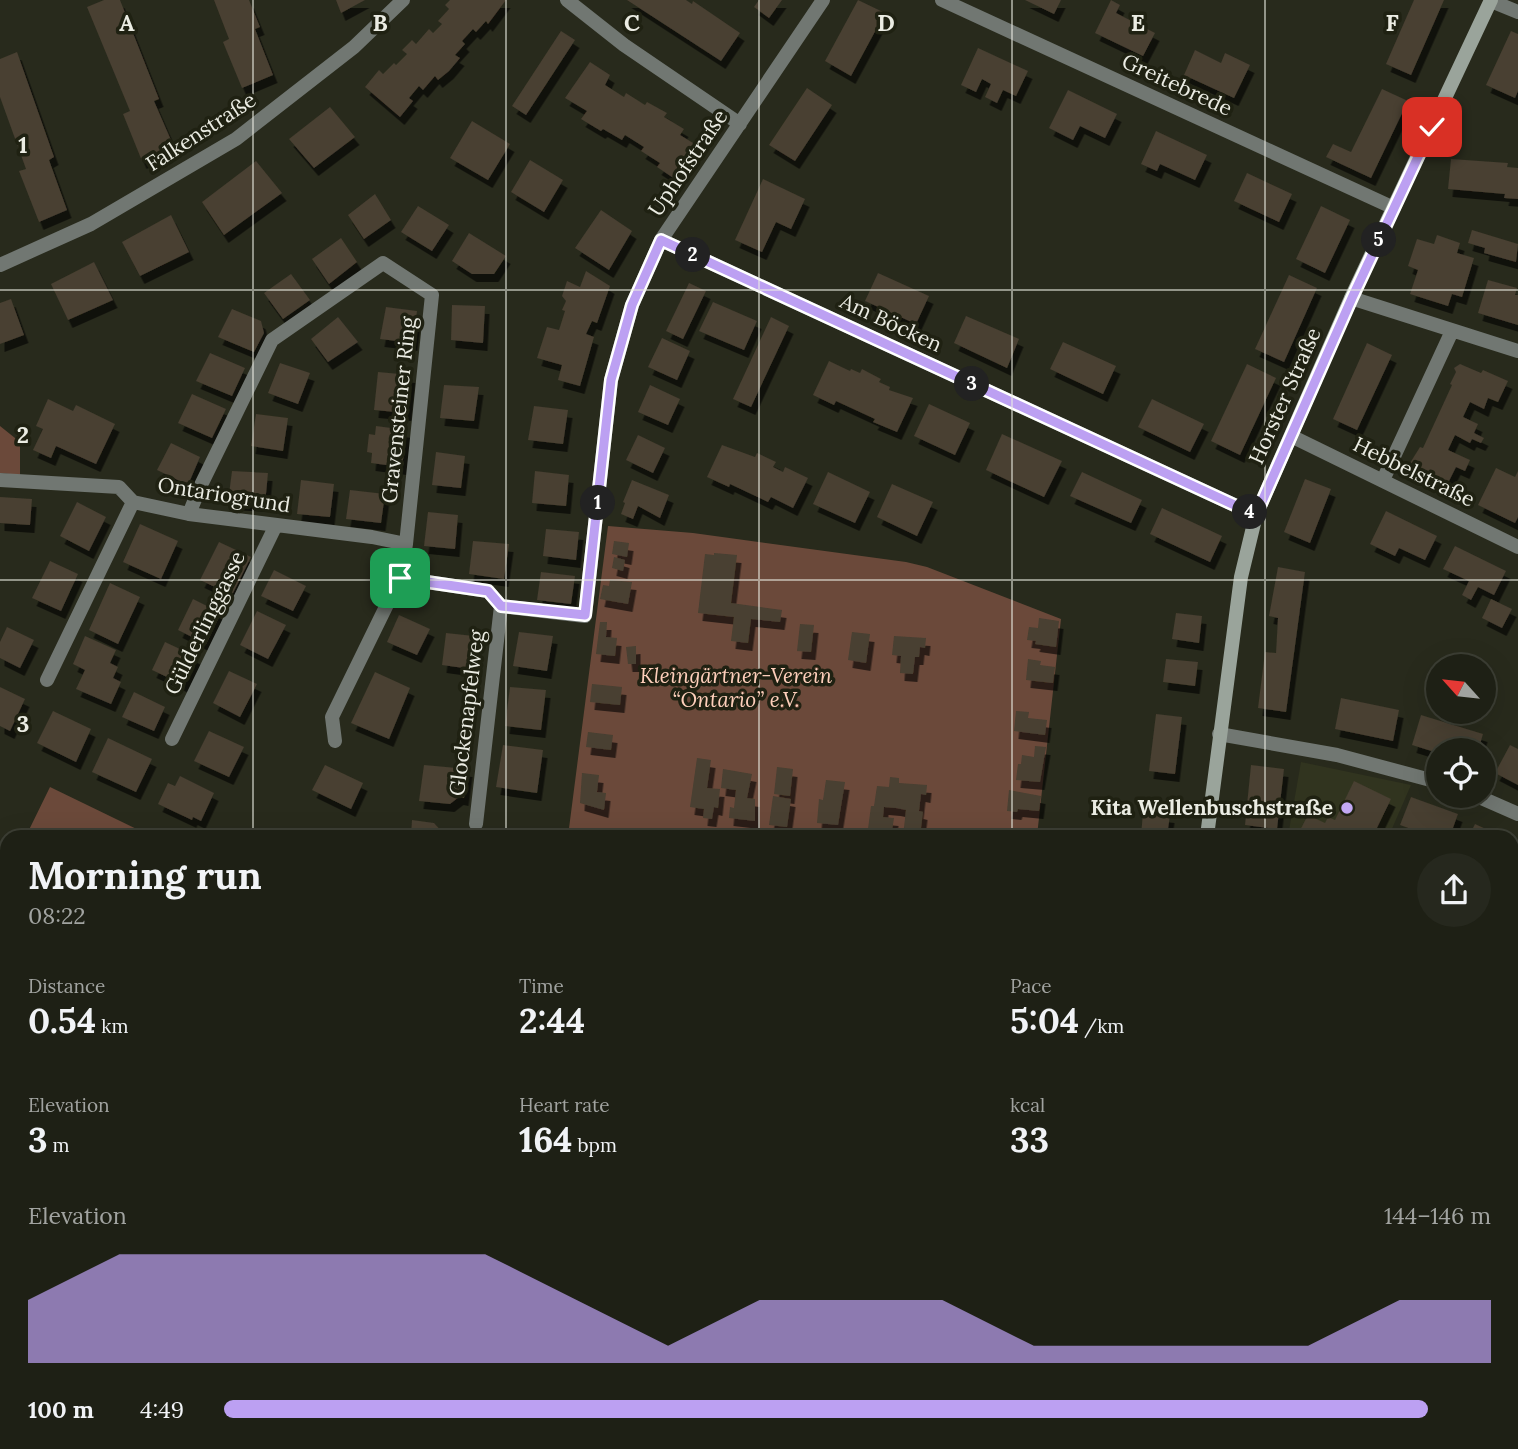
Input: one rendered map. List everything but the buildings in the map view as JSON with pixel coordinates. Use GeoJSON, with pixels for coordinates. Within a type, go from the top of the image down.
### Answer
{"type":"FeatureCollection","features":[{"type":"Feature","properties":{"kind":"street","name":"Falkenstraße"},"geometry":{"type":"LineString","coordinates":[[0,265],[91,224],[236,139],[354,47],[403,0]]}},
{"type":"Feature","properties":{"kind":"street"},"geometry":{"type":"LineString","coordinates":[[567,0],[624,45],[740,124]]}},
{"type":"Feature","properties":{"kind":"street","name":"Uphofstraße"},"geometry":{"type":"LineString","coordinates":[[501,606],[585,615],[611,380],[632,305],[661,240],[823,0]]}},
{"type":"Feature","properties":{"kind":"street","name":"Greitebrede"},"geometry":{"type":"LineString","coordinates":[[942,0],[1394,208]]}},
{"type":"Feature","properties":{"kind":"street"},"geometry":{"type":"LineString","coordinates":[[1491,1],[1518,12]]}},
{"type":"Feature","properties":{"kind":"street","name":"Horster Straße"},"geometry":{"type":"LineString","coordinates":[[1208,830],[1241,577],[1256,515],[1352,298],[1491,1]]}},
{"type":"Feature","properties":{"kind":"street","name":"Am Böcken"},"geometry":{"type":"LineString","coordinates":[[661,240],[1256,515]]}},
{"type":"Feature","properties":{"kind":"street","name":"Gravensteiner Ring"},"geometry":{"type":"LineString","coordinates":[[189,513],[272,340],[383,263],[432,295],[407,544],[400,578],[332,717],[335,741]]}},
{"type":"Feature","properties":{"kind":"street"},"geometry":{"type":"LineString","coordinates":[[1352,298],[1518,351]]}},
{"type":"Feature","properties":{"kind":"street"},"geometry":{"type":"LineString","coordinates":[[1383,480],[1452,331]]}},
{"type":"Feature","properties":{"kind":"street","name":"Hebbelstraße"},"geometry":{"type":"LineString","coordinates":[[1291,436],[1518,547]]}},
{"type":"Feature","properties":{"kind":"street","name":"Ontariogrund"},"geometry":{"type":"LineString","coordinates":[[0,480],[119,487],[133,502],[189,513],[407,544]]}},
{"type":"Feature","properties":{"kind":"street"},"geometry":{"type":"LineString","coordinates":[[47,680],[133,502]]}},
{"type":"Feature","properties":{"kind":"street","name":"Gülderlinggasse"},"geometry":{"type":"LineString","coordinates":[[172,739],[276,525]]}},
{"type":"Feature","properties":{"kind":"street"},"geometry":{"type":"LineString","coordinates":[[400,578],[488,591],[501,606]]}},
{"type":"Feature","properties":{"kind":"street","name":"Glockenapfelweg"},"geometry":{"type":"LineString","coordinates":[[476,824],[501,606]]}},
{"type":"Feature","properties":{"kind":"street"},"geometry":{"type":"LineString","coordinates":[[1219,734],[1337,755],[1426,779]]}},
{"type":"Feature","properties":{"kind":"street"},"geometry":{"type":"LineString","coordinates":[[1496,804],[1518,814]]}},
{"type":"Feature","properties":{"kind":"shaded area","name":"Kita Wellenbuschstraße"},"geometry":{"type":"Polygon","coordinates":[[[1301,762],[1411,785],[1391,830],[1289,830],[1301,762]]]}},
{"type":"Feature","properties":{"kind":"green space"},"geometry":{"type":"Polygon","coordinates":[[[0,426],[20,442],[20,475],[0,473],[0,426]]]}},
{"type":"Feature","properties":{"kind":"green space","name":"Kleingärtner-Verein “Ontario” e.V."},"geometry":{"type":"Polygon","coordinates":[[[608,526],[693,533],[906,562],[927,567],[1061,619],[1038,830],[569,830],[608,526]]]}},
{"type":"Feature","properties":{"kind":"green space"},"geometry":{"type":"Polygon","coordinates":[[[50,787],[139,830],[29,830],[50,787]]]}},
{"type":"Feature","properties":{"kind":"place","name":"Kita Wellenbuschstraße"},"geometry":{"type":"Point","coordinates":[1347,808]}},
{"type":"Feature","properties":{"kind":"route"},"geometry":{"type":"LineString","coordinates":[[400,578],[488,591],[501,606],[585,615],[611,380],[632,305],[661,240],[1256,515],[1352,298],[1432,127]]}}]}
